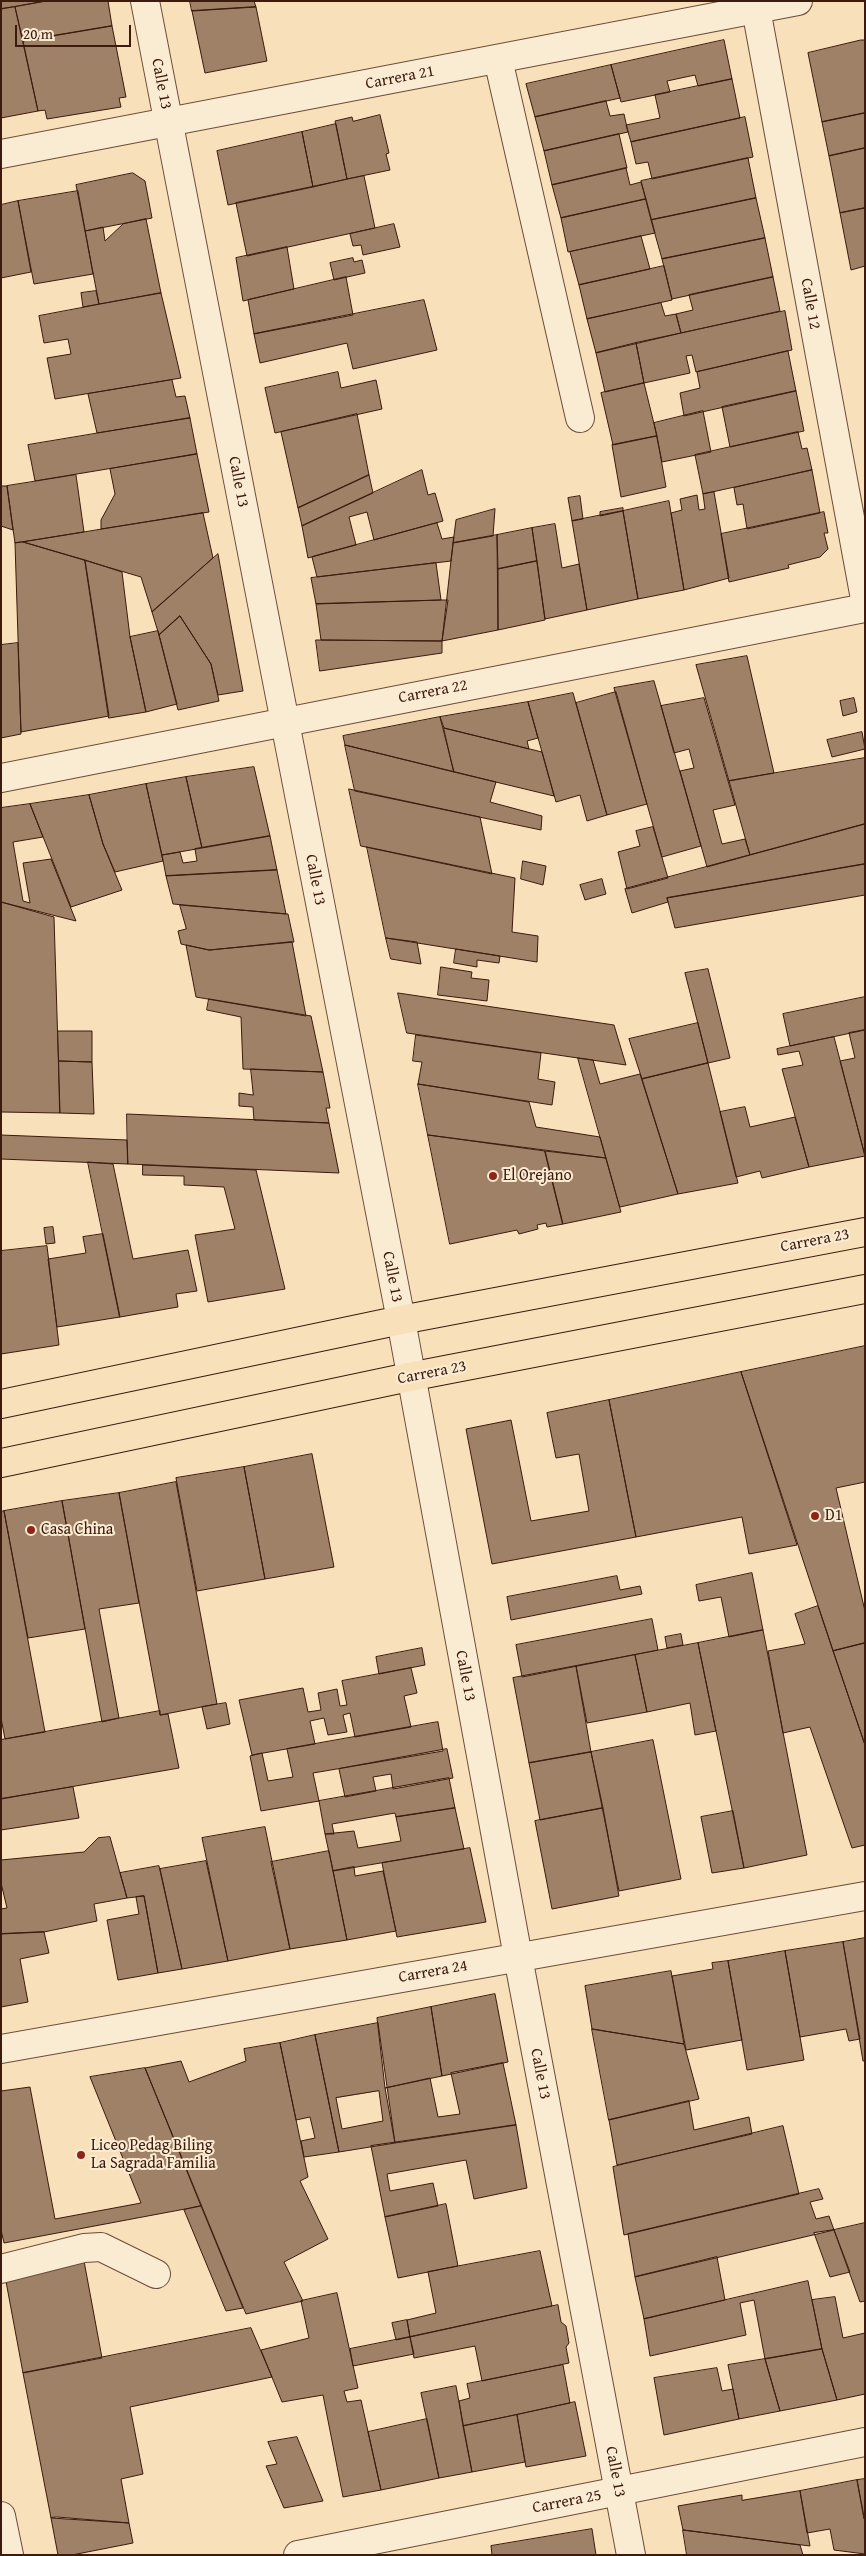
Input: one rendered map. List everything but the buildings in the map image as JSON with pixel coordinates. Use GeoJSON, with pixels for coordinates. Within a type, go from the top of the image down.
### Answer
{"type":"FeatureCollection","features":[{"type":"Feature","properties":{"kind":"main road","name":"Carrera 23"},"geometry":{"type":"LineString","coordinates":[[1,1404],[401,1320],[865,1232]]}},
{"type":"Feature","properties":{"kind":"main road","name":"Carrera 23"},"geometry":{"type":"LineString","coordinates":[[1,1463],[409,1377],[865,1289]]}},
{"type":"Feature","properties":{"kind":"street","name":"Calle 13"},"geometry":{"type":"LineString","coordinates":[[145,1],[401,1320],[409,1377],[631,2555]]}},
{"type":"Feature","properties":{"kind":"street","name":"Carrera 21"},"geometry":{"type":"LineString","coordinates":[[1,154],[798,1]]}},
{"type":"Feature","properties":{"kind":"street","name":"Calle 12"},"geometry":{"type":"LineString","coordinates":[[756,10],[865,599]]}},
{"type":"Feature","properties":{"kind":"street"},"geometry":{"type":"LineString","coordinates":[[498,59],[580,418]]}},
{"type":"Feature","properties":{"kind":"street","name":"Carrera 22"},"geometry":{"type":"LineString","coordinates":[[1,778],[865,608]]}},
{"type":"Feature","properties":{"kind":"street","name":"Carrera 24"},"geometry":{"type":"LineString","coordinates":[[1,2049],[865,1896]]}},
{"type":"Feature","properties":{"kind":"street"},"geometry":{"type":"LineString","coordinates":[[1,2269],[84,2248],[101,2247],[156,2274]]}},
{"type":"Feature","properties":{"kind":"street","name":"Carrera 25"},"geometry":{"type":"LineString","coordinates":[[298,2555],[865,2442]]}},
{"type":"Feature","properties":{"kind":"street"},"geometry":{"type":"LineString","coordinates":[[1,2516],[9,2555]]}},
{"type":"Feature","properties":{"kind":"place","name":"El Orejano"},"geometry":{"type":"Point","coordinates":[493,1176]}},
{"type":"Feature","properties":{"kind":"place","name":"D1"},"geometry":{"type":"Point","coordinates":[815,1516]}},
{"type":"Feature","properties":{"kind":"place","name":"Casa China"},"geometry":{"type":"Point","coordinates":[31,1530]}},
{"type":"Feature","properties":{"kind":"place","name":"Liceo Pedag Biling La Sagrada Familia"},"geometry":{"type":"Point","coordinates":[81,2155]}}]}
